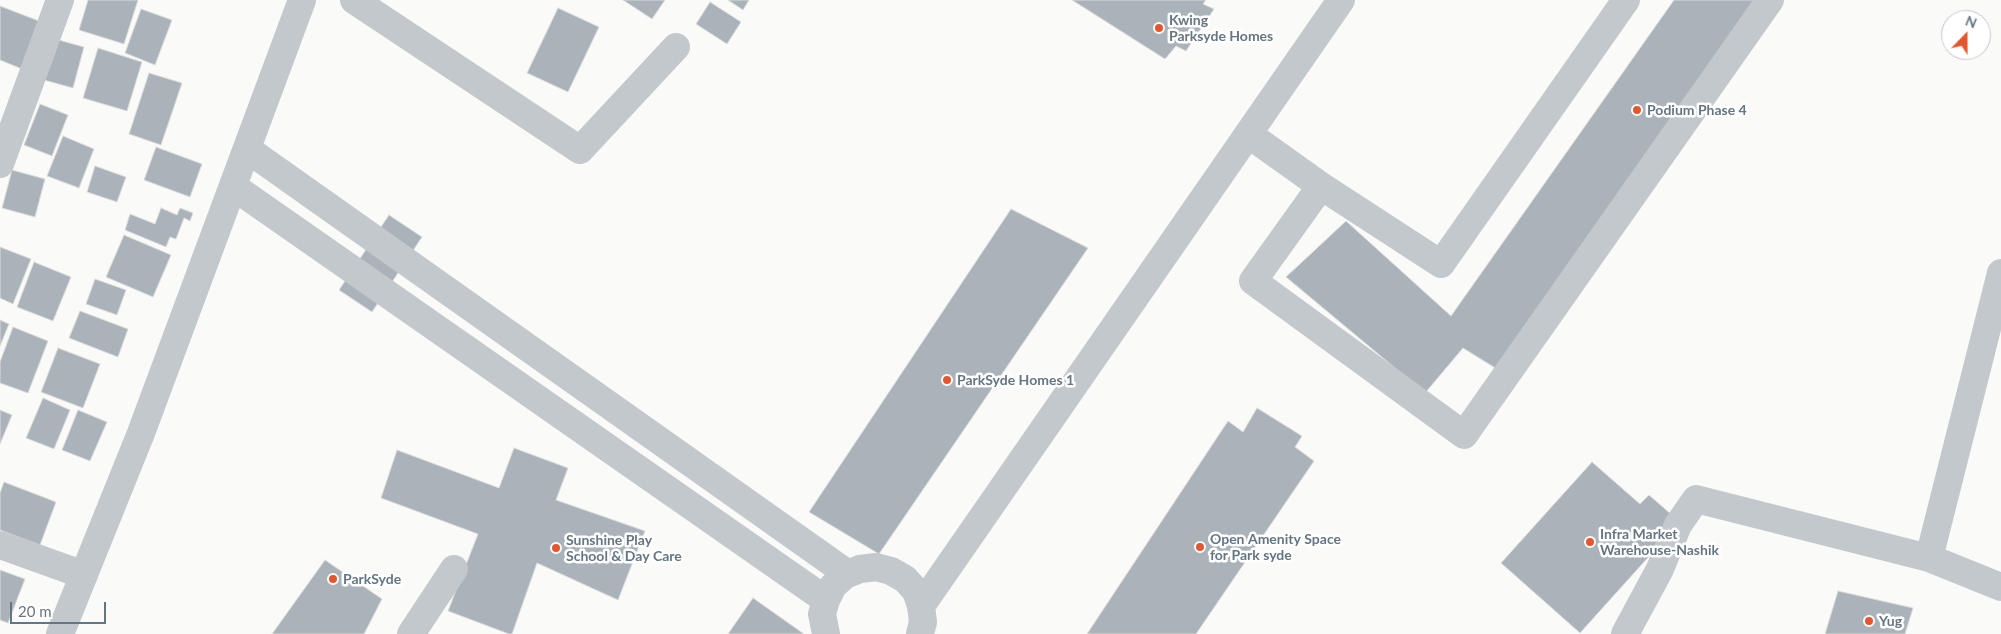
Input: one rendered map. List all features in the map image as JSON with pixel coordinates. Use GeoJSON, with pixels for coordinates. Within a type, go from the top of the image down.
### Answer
{"type":"FeatureCollection","features":[{"type":"Feature","properties":{"kind":"street"},"geometry":{"type":"LineString","coordinates":[[60,634],[234,187],[302,0]]}},
{"type":"Feature","properties":{"kind":"street"},"geometry":{"type":"LineString","coordinates":[[354,0],[580,150],[676,47]]}},
{"type":"Feature","properties":{"kind":"street"},"geometry":{"type":"LineString","coordinates":[[922,606],[1341,0]]}},
{"type":"Feature","properties":{"kind":"street"},"geometry":{"type":"LineString","coordinates":[[1248,134],[1321,186],[1441,264],[1626,0]]}},
{"type":"Feature","properties":{"kind":"street"},"geometry":{"type":"LineString","coordinates":[[1321,186],[1253,281],[1464,435],[1770,0]]}},
{"type":"Feature","properties":{"kind":"street"},"geometry":{"type":"LineString","coordinates":[[0,164],[51,3]]}},
{"type":"Feature","properties":{"kind":"street"},"geometry":{"type":"LineString","coordinates":[[247,149],[848,574]]}},
{"type":"Feature","properties":{"kind":"street"},"geometry":{"type":"LineString","coordinates":[[234,187],[826,600]]}},
{"type":"Feature","properties":{"kind":"street"},"geometry":{"type":"LineString","coordinates":[[1929,558],[2001,273]]}},
{"type":"Feature","properties":{"kind":"street"},"geometry":{"type":"LineString","coordinates":[[1625,634],[1660,569],[1678,525],[1696,499],[1929,558],[2001,587]]}},
{"type":"Feature","properties":{"kind":"street"},"geometry":{"type":"LineString","coordinates":[[0,545],[84,576]]}},
{"type":"Feature","properties":{"kind":"street"},"geometry":{"type":"LineString","coordinates":[[826,634],[822,614],[833,586],[848,574],[860,569],[876,567],[892,571],[905,579],[916,591],[922,606],[923,622],[920,634]]}},
{"type":"Feature","properties":{"kind":"street"},"geometry":{"type":"LineString","coordinates":[[411,634],[454,568]]}},
{"type":"Feature","properties":{"kind":"building"},"geometry":{"type":"Polygon","coordinates":[[[88,0],[138,0],[124,44],[79,30],[88,0]]]}},
{"type":"Feature","properties":{"kind":"building"},"geometry":{"type":"Polygon","coordinates":[[[623,0],[665,0],[652,19],[623,0]]]}},
{"type":"Feature","properties":{"kind":"building"},"geometry":{"type":"Polygon","coordinates":[[[728,0],[749,0],[743,10],[728,0]]]}},
{"type":"Feature","properties":{"kind":"building","name":"Kwing Parksyde Homes"},"geometry":{"type":"Polygon","coordinates":[[[1072,0],[1206,0],[1203,4],[1214,9],[1186,51],[1176,46],[1165,59],[1072,0]]]}},
{"type":"Feature","properties":{"kind":"building","name":"Podium Phase 4"},"geometry":{"type":"Polygon","coordinates":[[[1674,0],[1756,0],[1497,369],[1463,348],[1425,393],[1286,277],[1346,221],[1451,316],[1674,0]]]}},
{"type":"Feature","properties":{"kind":"building"},"geometry":{"type":"Polygon","coordinates":[[[710,2],[741,22],[727,44],[696,24],[710,2]]]}},
{"type":"Feature","properties":{"kind":"building"},"geometry":{"type":"Polygon","coordinates":[[[0,6],[39,21],[22,69],[0,60],[0,6]]]}},
{"type":"Feature","properties":{"kind":"building"},"geometry":{"type":"Polygon","coordinates":[[[558,8],[599,27],[568,92],[527,73],[558,8]]]}},
{"type":"Feature","properties":{"kind":"building"},"geometry":{"type":"Polygon","coordinates":[[[141,9],[172,20],[155,65],[125,53],[141,9]]]}},
{"type":"Feature","properties":{"kind":"building"},"geometry":{"type":"Polygon","coordinates":[[[55,39],[84,47],[73,88],[44,80],[55,39]]]}},
{"type":"Feature","properties":{"kind":"building"},"geometry":{"type":"Polygon","coordinates":[[[98,48],[142,62],[127,111],[83,98],[98,48]]]}},
{"type":"Feature","properties":{"kind":"building"},"geometry":{"type":"Polygon","coordinates":[[[149,73],[182,83],[161,145],[129,134],[149,73]]]}},
{"type":"Feature","properties":{"kind":"building"},"geometry":{"type":"Polygon","coordinates":[[[40,104],[68,115],[52,156],[24,145],[40,104]]]}},
{"type":"Feature","properties":{"kind":"building"},"geometry":{"type":"Polygon","coordinates":[[[63,136],[94,149],[79,188],[47,176],[63,136]]]}},
{"type":"Feature","properties":{"kind":"building"},"geometry":{"type":"Polygon","coordinates":[[[156,147],[202,164],[190,197],[144,180],[156,147]]]}},
{"type":"Feature","properties":{"kind":"building"},"geometry":{"type":"Polygon","coordinates":[[[95,166],[126,177],[117,202],[87,192],[95,166]]]}},
{"type":"Feature","properties":{"kind":"building"},"geometry":{"type":"Polygon","coordinates":[[[12,170],[45,179],[35,217],[2,208],[12,170]]]}},
{"type":"Feature","properties":{"kind":"building"},"geometry":{"type":"Polygon","coordinates":[[[161,208],[177,215],[180,208],[193,213],[190,221],[184,218],[176,239],[170,237],[166,247],[125,230],[130,214],[155,224],[161,208]]]}},
{"type":"Feature","properties":{"kind":"building","name":"ParkSyde Homes 1"},"geometry":{"type":"Polygon","coordinates":[[[1011,209],[1088,248],[879,554],[809,512],[1011,209]]]}},
{"type":"Feature","properties":{"kind":"building"},"geometry":{"type":"Polygon","coordinates":[[[389,215],[422,237],[372,312],[339,290],[389,215]]]}},
{"type":"Feature","properties":{"kind":"building"},"geometry":{"type":"Polygon","coordinates":[[[124,235],[171,255],[153,297],[106,277],[124,235]]]}},
{"type":"Feature","properties":{"kind":"building"},"geometry":{"type":"Polygon","coordinates":[[[0,247],[31,259],[13,304],[0,298],[0,247]]]}},
{"type":"Feature","properties":{"kind":"building"},"geometry":{"type":"Polygon","coordinates":[[[34,262],[71,277],[53,321],[17,307],[34,262]]]}},
{"type":"Feature","properties":{"kind":"building"},"geometry":{"type":"Polygon","coordinates":[[[95,279],[126,290],[117,315],[86,304],[95,279]]]}},
{"type":"Feature","properties":{"kind":"building"},"geometry":{"type":"Polygon","coordinates":[[[80,311],[128,329],[118,357],[69,338],[80,311]]]}},
{"type":"Feature","properties":{"kind":"building"},"geometry":{"type":"Polygon","coordinates":[[[0,320],[9,324],[0,346],[0,320]]]}},
{"type":"Feature","properties":{"kind":"building"},"geometry":{"type":"Polygon","coordinates":[[[13,327],[48,341],[28,393],[0,383],[0,362],[13,327]]]}},
{"type":"Feature","properties":{"kind":"building"},"geometry":{"type":"Polygon","coordinates":[[[58,348],[100,364],[83,408],[41,392],[58,348]]]}},
{"type":"Feature","properties":{"kind":"building"},"geometry":{"type":"Polygon","coordinates":[[[43,398],[70,410],[54,449],[26,438],[43,398]]]}},
{"type":"Feature","properties":{"kind":"building","name":"Open Amenity Space for Park syde"},"geometry":{"type":"Polygon","coordinates":[[[1257,408],[1302,436],[1295,447],[1314,461],[1196,634],[1087,634],[1228,421],[1243,432],[1257,408]]]}},
{"type":"Feature","properties":{"kind":"building"},"geometry":{"type":"Polygon","coordinates":[[[0,410],[12,415],[0,444],[0,410]]]}},
{"type":"Feature","properties":{"kind":"building"},"geometry":{"type":"Polygon","coordinates":[[[78,410],[107,422],[90,461],[62,450],[78,410]]]}},
{"type":"Feature","properties":{"kind":"building","name":"Sunshine Play School & Day Care"},"geometry":{"type":"Polygon","coordinates":[[[514,448],[568,468],[556,500],[645,531],[618,600],[537,563],[512,634],[509,634],[448,611],[478,534],[381,498],[397,450],[499,488],[514,448]]]}},
{"type":"Feature","properties":{"kind":"building","name":"Infra Market Warehouse-Nashik"},"geometry":{"type":"Polygon","coordinates":[[[1592,462],[1640,504],[1649,495],[1680,522],[1580,633],[1501,563],[1592,462]]]}},
{"type":"Feature","properties":{"kind":"building"},"geometry":{"type":"Polygon","coordinates":[[[4,482],[56,502],[40,545],[0,530],[0,493],[4,482]]]}},
{"type":"Feature","properties":{"kind":"building","name":"ParkSyde"},"geometry":{"type":"Polygon","coordinates":[[[325,560],[382,599],[364,634],[272,634],[325,560]]]}},
{"type":"Feature","properties":{"kind":"building"},"geometry":{"type":"Polygon","coordinates":[[[0,570],[25,579],[8,623],[0,620],[0,570]]]}},
{"type":"Feature","properties":{"kind":"building","name":"Yug"},"geometry":{"type":"Polygon","coordinates":[[[1838,591],[1913,608],[1905,634],[1825,634],[1838,591]]]}},
{"type":"Feature","properties":{"kind":"building"},"geometry":{"type":"Polygon","coordinates":[[[753,598],[804,634],[728,634],[753,598]]]}},
{"type":"Feature","properties":{"kind":"place","name":"Kwing Parksyde Homes"},"geometry":{"type":"Point","coordinates":[1159,28]}},
{"type":"Feature","properties":{"kind":"place","name":"Podium Phase 4"},"geometry":{"type":"Point","coordinates":[1637,110]}},
{"type":"Feature","properties":{"kind":"place","name":"ParkSyde Homes 1"},"geometry":{"type":"Point","coordinates":[947,380]}},
{"type":"Feature","properties":{"kind":"place","name":"Infra Market Warehouse-Nashik"},"geometry":{"type":"Point","coordinates":[1590,542]}},
{"type":"Feature","properties":{"kind":"place","name":"Open Amenity Space for Park syde"},"geometry":{"type":"Point","coordinates":[1200,547]}},
{"type":"Feature","properties":{"kind":"place","name":"Sunshine Play School & Day Care"},"geometry":{"type":"Point","coordinates":[556,548]}},
{"type":"Feature","properties":{"kind":"place","name":"ParkSyde"},"geometry":{"type":"Point","coordinates":[333,579]}},
{"type":"Feature","properties":{"kind":"place","name":"Yug"},"geometry":{"type":"Point","coordinates":[1869,621]}}]}
